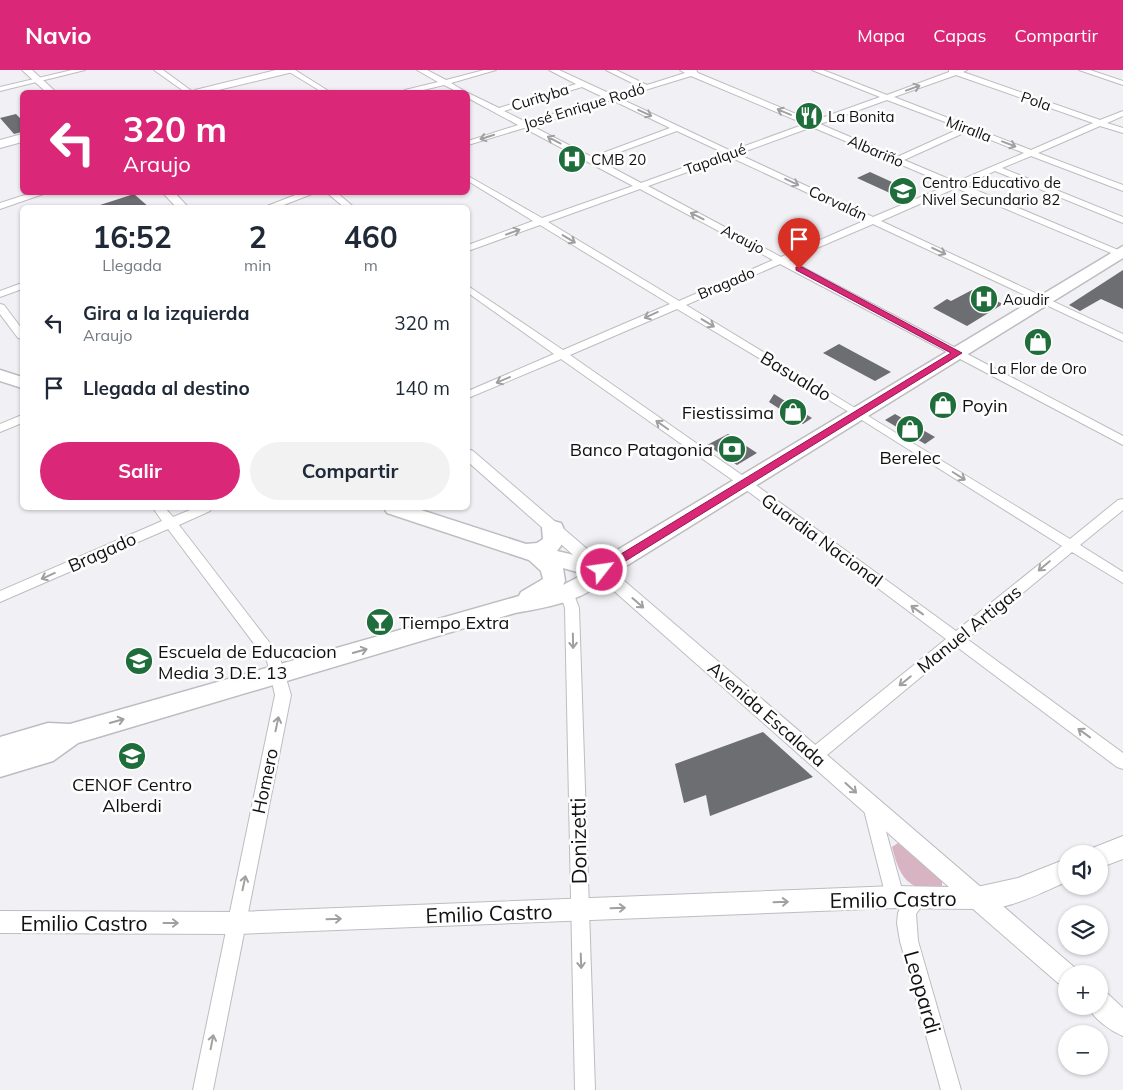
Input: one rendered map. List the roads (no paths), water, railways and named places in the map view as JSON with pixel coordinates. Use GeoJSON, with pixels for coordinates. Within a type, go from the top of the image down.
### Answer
{"type":"FeatureCollection","features":[{"type":"Feature","properties":{"kind":"main road"},"geometry":{"type":"LineString","coordinates":[[208,90],[289,70]]}},
{"type":"Feature","properties":{"kind":"main road"},"geometry":{"type":"LineString","coordinates":[[0,144],[20,139]]}},
{"type":"Feature","properties":{"kind":"main road"},"geometry":{"type":"LineString","coordinates":[[0,766],[44,753],[70,735],[515,606],[567,593],[589,583],[602,570],[1042,300],[1122,253]]}},
{"type":"Feature","properties":{"kind":"main road"},"geometry":{"type":"LineString","coordinates":[[0,375],[20,382]]}},
{"type":"Feature","properties":{"kind":"main road"},"geometry":{"type":"LineString","coordinates":[[400,510],[530,553],[602,570]]}},
{"type":"Feature","properties":{"kind":"main road"},"geometry":{"type":"LineString","coordinates":[[530,553],[550,546],[555,534],[553,528]]}},
{"type":"Feature","properties":{"kind":"main road"},"geometry":{"type":"LineString","coordinates":[[515,606],[544,590],[554,580],[552,568],[530,553]]}},
{"type":"Feature","properties":{"kind":"main road"},"geometry":{"type":"LineString","coordinates":[[0,748],[48,734],[70,735]]}},
{"type":"Feature","properties":{"kind":"main road"},"geometry":{"type":"LineString","coordinates":[[1108,853],[1123,847]]}},
{"type":"Feature","properties":{"kind":"main road"},"geometry":{"type":"LineString","coordinates":[[977,898],[999,896],[1058,873]]}},
{"type":"Feature","properties":{"kind":"street"},"geometry":{"type":"LineString","coordinates":[[27,70],[50,90]]}},
{"type":"Feature","properties":{"kind":"street"},"geometry":{"type":"LineString","coordinates":[[0,89],[81,70]]}},
{"type":"Feature","properties":{"kind":"street"},"geometry":{"type":"LineString","coordinates":[[158,70],[186,90]]}},
{"type":"Feature","properties":{"kind":"street"},"geometry":{"type":"LineString","coordinates":[[289,70],[323,90]]}},
{"type":"Feature","properties":{"kind":"street"},"geometry":{"type":"LineString","coordinates":[[421,70],[459,90]]}},
{"type":"Feature","properties":{"kind":"street"},"geometry":{"type":"LineString","coordinates":[[416,90],[492,70]]}},
{"type":"Feature","properties":{"kind":"street","name":"Corvalán"},"geometry":{"type":"LineString","coordinates":[[553,70],[1123,338]]}},
{"type":"Feature","properties":{"kind":"street"},"geometry":{"type":"LineString","coordinates":[[610,70],[646,87]]}},
{"type":"Feature","properties":{"kind":"street","name":"José Enrique Rodó"},"geometry":{"type":"LineString","coordinates":[[470,142],[646,87],[688,71],[701,70]]}},
{"type":"Feature","properties":{"kind":"street","name":"Miralla"},"geometry":{"type":"LineString","coordinates":[[816,70],[1123,188]]}},
{"type":"Feature","properties":{"kind":"street"},"geometry":{"type":"LineString","coordinates":[[1083,70],[1123,83]]}},
{"type":"Feature","properties":{"kind":"street","name":"Albariño"},"geometry":{"type":"LineString","coordinates":[[688,71],[1122,253]]}},
{"type":"Feature","properties":{"kind":"street","name":"Tapalqué"},"geometry":{"type":"LineString","coordinates":[[470,247],[956,71]]}},
{"type":"Feature","properties":{"kind":"street","name":"Pola"},"geometry":{"type":"LineString","coordinates":[[956,71],[1123,131]]}},
{"type":"Feature","properties":{"kind":"street","name":"Curityba"},"geometry":{"type":"LineString","coordinates":[[497,111],[583,84]]}},
{"type":"Feature","properties":{"kind":"street","name":"Araujo"},"geometry":{"type":"LineString","coordinates":[[470,96],[782,259],[1123,441]]}},
{"type":"Feature","properties":{"kind":"street","name":"Bragado"},"geometry":{"type":"LineString","coordinates":[[470,394],[958,185],[1123,112]]}},
{"type":"Feature","properties":{"kind":"street"},"geometry":{"type":"LineString","coordinates":[[591,160],[678,128]]}},
{"type":"Feature","properties":{"kind":"street"},"geometry":{"type":"LineString","coordinates":[[897,160],[968,128]]}},
{"type":"Feature","properties":{"kind":"street"},"geometry":{"type":"LineString","coordinates":[[995,168],[1123,220]]}},
{"type":"Feature","properties":{"kind":"street","name":"Basualdo"},"geometry":{"type":"LineString","coordinates":[[470,179],[858,413],[1123,578]]}},
{"type":"Feature","properties":{"kind":"street"},"geometry":{"type":"LineString","coordinates":[[0,206],[22,204],[40,195]]}},
{"type":"Feature","properties":{"kind":"street"},"geometry":{"type":"LineString","coordinates":[[170,195],[181,205]]}},
{"type":"Feature","properties":{"kind":"street"},"geometry":{"type":"LineString","coordinates":[[275,205],[304,195]]}},
{"type":"Feature","properties":{"kind":"street"},"geometry":{"type":"LineString","coordinates":[[334,195],[348,205]]}},
{"type":"Feature","properties":{"kind":"street"},"geometry":{"type":"LineString","coordinates":[[0,294],[20,287]]}},
{"type":"Feature","properties":{"kind":"street","name":"Guardia Nacional"},"geometry":{"type":"LineString","coordinates":[[470,289],[745,483],[1123,762]]}},
{"type":"Feature","properties":{"kind":"street"},"geometry":{"type":"LineString","coordinates":[[0,307],[20,333]]}},
{"type":"Feature","properties":{"kind":"street"},"geometry":{"type":"LineString","coordinates":[[0,428],[20,421]]}},
{"type":"Feature","properties":{"kind":"street","name":"Avenida Escalada"},"geometry":{"type":"LineString","coordinates":[[470,456],[1058,968]]}},
{"type":"Feature","properties":{"kind":"street","name":"Manuel Artigas"},"geometry":{"type":"LineString","coordinates":[[815,755],[1122,504]]}},
{"type":"Feature","properties":{"kind":"street","name":"Homero"},"geometry":{"type":"LineString","coordinates":[[161,510],[274,659],[280,674],[283,695],[203,1090]]}},
{"type":"Feature","properties":{"kind":"street","name":"Bragado"},"geometry":{"type":"LineString","coordinates":[[0,597],[200,510]]}},
{"type":"Feature","properties":{"kind":"street","name":"Donizetti"},"geometry":{"type":"LineString","coordinates":[[567,593],[572,608],[585,1090]]}},
{"type":"Feature","properties":{"kind":"street"},"geometry":{"type":"LineString","coordinates":[[871,806],[895,898]]}},
{"type":"Feature","properties":{"kind":"street","name":"Emilio Castro"},"geometry":{"type":"LineString","coordinates":[[0,922],[236,923],[895,898],[977,898]]}},
{"type":"Feature","properties":{"kind":"street","name":"Leopardi"},"geometry":{"type":"LineString","coordinates":[[918,898],[909,906],[905,917],[909,942],[951,1090]]}},
{"type":"Feature","properties":{"kind":"street"},"geometry":{"type":"LineString","coordinates":[[1108,1011],[1123,1024]]}},
{"type":"Feature","properties":{"kind":"place","name":"La Bonita"},"geometry":{"type":"Point","coordinates":[809,116]}},
{"type":"Feature","properties":{"kind":"place","name":"CMB 20"},"geometry":{"type":"Point","coordinates":[572,159]}},
{"type":"Feature","properties":{"kind":"place","name":"Centro Educativo de Nivel Secundario 82"},"geometry":{"type":"Point","coordinates":[903,191]}},
{"type":"Feature","properties":{"kind":"place","name":"Aoudir"},"geometry":{"type":"Point","coordinates":[984,299]}},
{"type":"Feature","properties":{"kind":"place","name":"La Flor de Oro"},"geometry":{"type":"Point","coordinates":[1038,342]}},
{"type":"Feature","properties":{"kind":"place","name":"Poyin"},"geometry":{"type":"Point","coordinates":[943,405]}},
{"type":"Feature","properties":{"kind":"place","name":"Fiestissima"},"geometry":{"type":"Point","coordinates":[793,412]}},
{"type":"Feature","properties":{"kind":"place","name":"Berelec"},"geometry":{"type":"Point","coordinates":[910,429]}},
{"type":"Feature","properties":{"kind":"place","name":"Banco Patagonia"},"geometry":{"type":"Point","coordinates":[732,449]}},
{"type":"Feature","properties":{"kind":"place","name":"Tiempo Extra"},"geometry":{"type":"Point","coordinates":[380,622]}},
{"type":"Feature","properties":{"kind":"place","name":"Escuela de Educacion Media 3 D.E. 13"},"geometry":{"type":"Point","coordinates":[139,661]}},
{"type":"Feature","properties":{"kind":"place","name":"CENOF Centro Alberdi"},"geometry":{"type":"Point","coordinates":[132,756]}}]}
